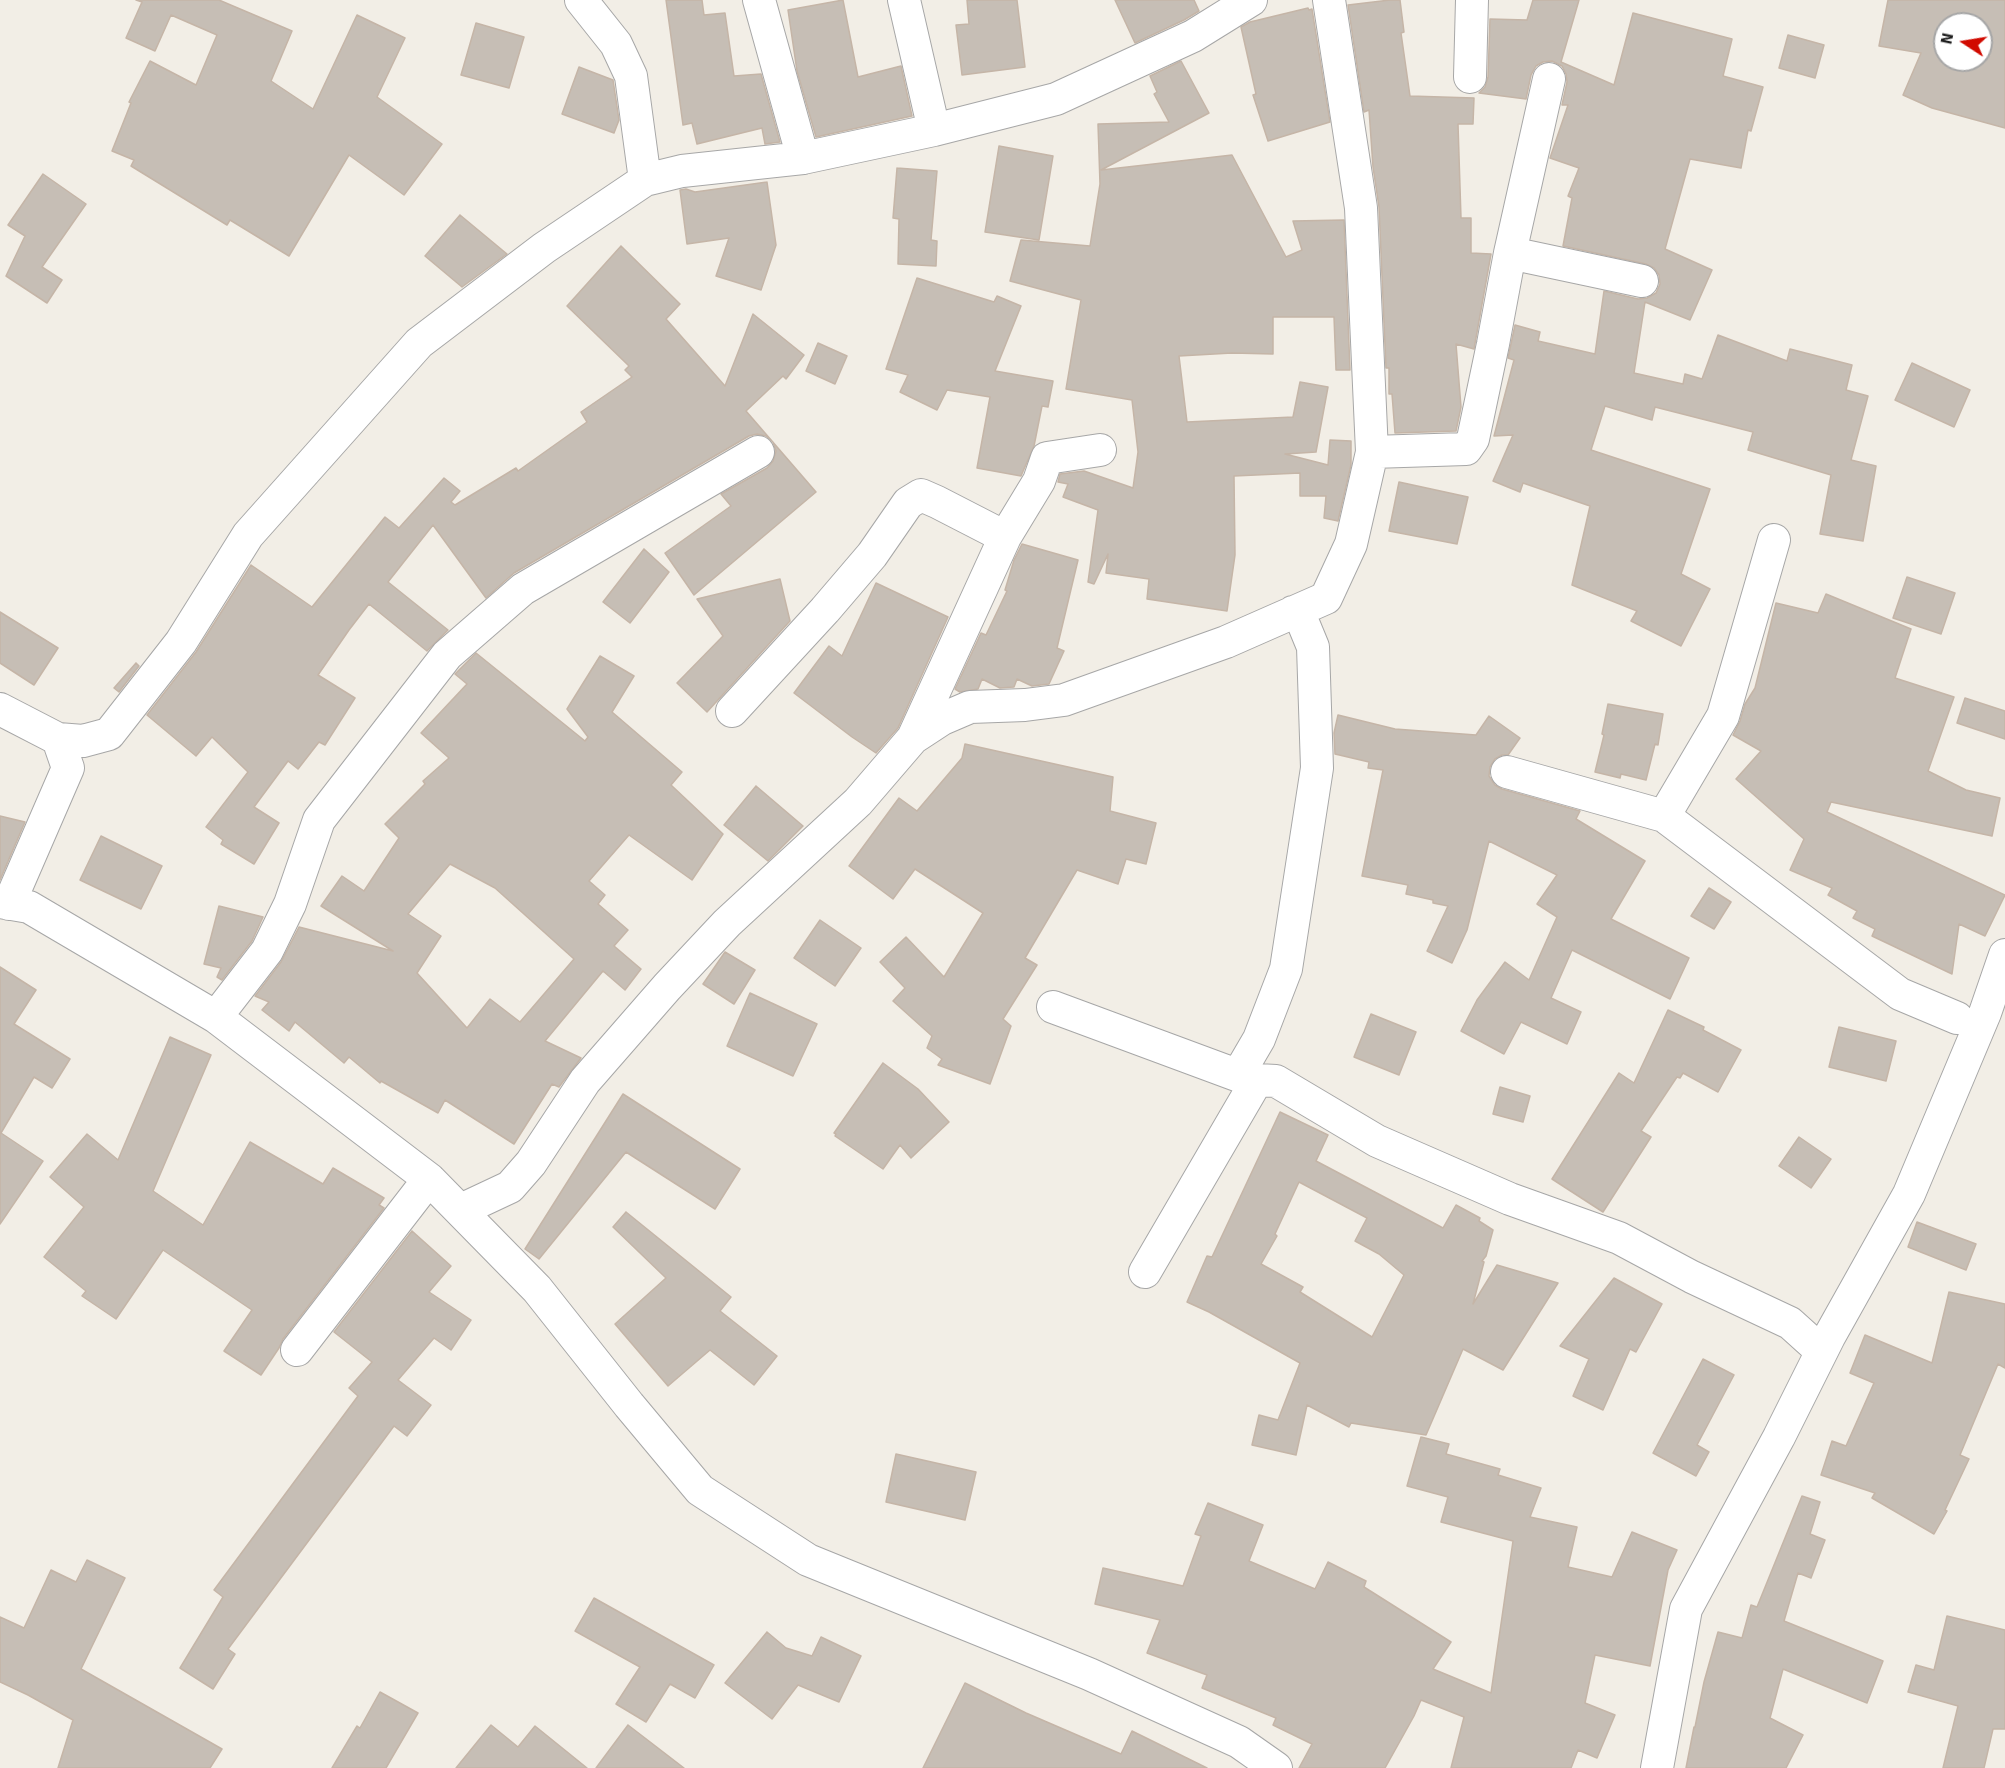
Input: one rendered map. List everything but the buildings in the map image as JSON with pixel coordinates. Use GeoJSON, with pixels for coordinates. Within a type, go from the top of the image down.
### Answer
{"type":"FeatureCollection","features":[{"type":"Feature","properties":{"kind":"street"},"geometry":{"type":"LineString","coordinates":[[581,0],[616,44],[631,76],[645,180]]}},
{"type":"Feature","properties":{"kind":"street"},"geometry":{"type":"LineString","coordinates":[[759,0],[803,158]]}},
{"type":"Feature","properties":{"kind":"street"},"geometry":{"type":"LineString","coordinates":[[904,0],[934,130]]}},
{"type":"Feature","properties":{"kind":"street"},"geometry":{"type":"LineString","coordinates":[[0,709],[58,739],[83,741],[109,734],[181,642],[248,535],[419,343],[544,249],[645,180],[682,171],[803,158],[934,130],[1056,99],[1193,36],[1251,0]]}},
{"type":"Feature","properties":{"kind":"street"},"geometry":{"type":"LineString","coordinates":[[913,738],[942,719],[970,707],[1025,705],[1064,700],[1226,642],[1326,598],[1351,544],[1372,452],[1361,208],[1329,0]]}},
{"type":"Feature","properties":{"kind":"street"},"geometry":{"type":"LineString","coordinates":[[1470,76],[1472,0]]}},
{"type":"Feature","properties":{"kind":"street"},"geometry":{"type":"LineString","coordinates":[[1372,452],[1466,450],[1473,439],[1510,253],[1549,79]]}},
{"type":"Feature","properties":{"kind":"street"},"geometry":{"type":"LineString","coordinates":[[1510,253],[1642,281]]}},
{"type":"Feature","properties":{"kind":"street"},"geometry":{"type":"LineString","coordinates":[[461,1210],[510,1187],[531,1163],[585,1081],[667,987],[727,923],[858,802],[913,738],[1005,537],[1039,481],[1047,458],[1100,450]]}},
{"type":"Feature","properties":{"kind":"street"},"geometry":{"type":"LineString","coordinates":[[216,1017],[267,951],[290,903],[319,820],[447,655],[523,589],[758,452]]}},
{"type":"Feature","properties":{"kind":"street"},"geometry":{"type":"LineString","coordinates":[[732,711],[872,555],[908,503],[921,495],[1005,537]]}},
{"type":"Feature","properties":{"kind":"street"},"geometry":{"type":"LineString","coordinates":[[1664,816],[1723,716],[1774,540]]}},
{"type":"Feature","properties":{"kind":"street"},"geometry":{"type":"LineString","coordinates":[[1145,1272],[1248,1078],[1259,1039],[1286,969],[1317,768],[1313,646],[1299,613],[1292,614]]}},
{"type":"Feature","properties":{"kind":"street"},"geometry":{"type":"LineString","coordinates":[[58,739],[68,768],[4,903],[28,907],[216,1017],[429,1179],[537,1289],[628,1405],[700,1490],[808,1560],[1089,1674],[1239,1742],[1276,1768]]}},
{"type":"Feature","properties":{"kind":"street"},"geometry":{"type":"LineString","coordinates":[[1507,772],[1664,816],[1899,994],[1982,1017]]}},
{"type":"Feature","properties":{"kind":"street"},"geometry":{"type":"LineString","coordinates":[[1657,1768],[1686,1609],[1779,1437],[1821,1351],[1909,1194],[2005,955]]}},
{"type":"Feature","properties":{"kind":"street"},"geometry":{"type":"LineString","coordinates":[[1053,1007],[1248,1078],[1276,1081],[1377,1141],[1510,1199],[1619,1238],[1692,1277],[1790,1323],[1821,1351]]}},
{"type":"Feature","properties":{"kind":"street"},"geometry":{"type":"LineString","coordinates":[[297,1350],[429,1179]]}}]}
